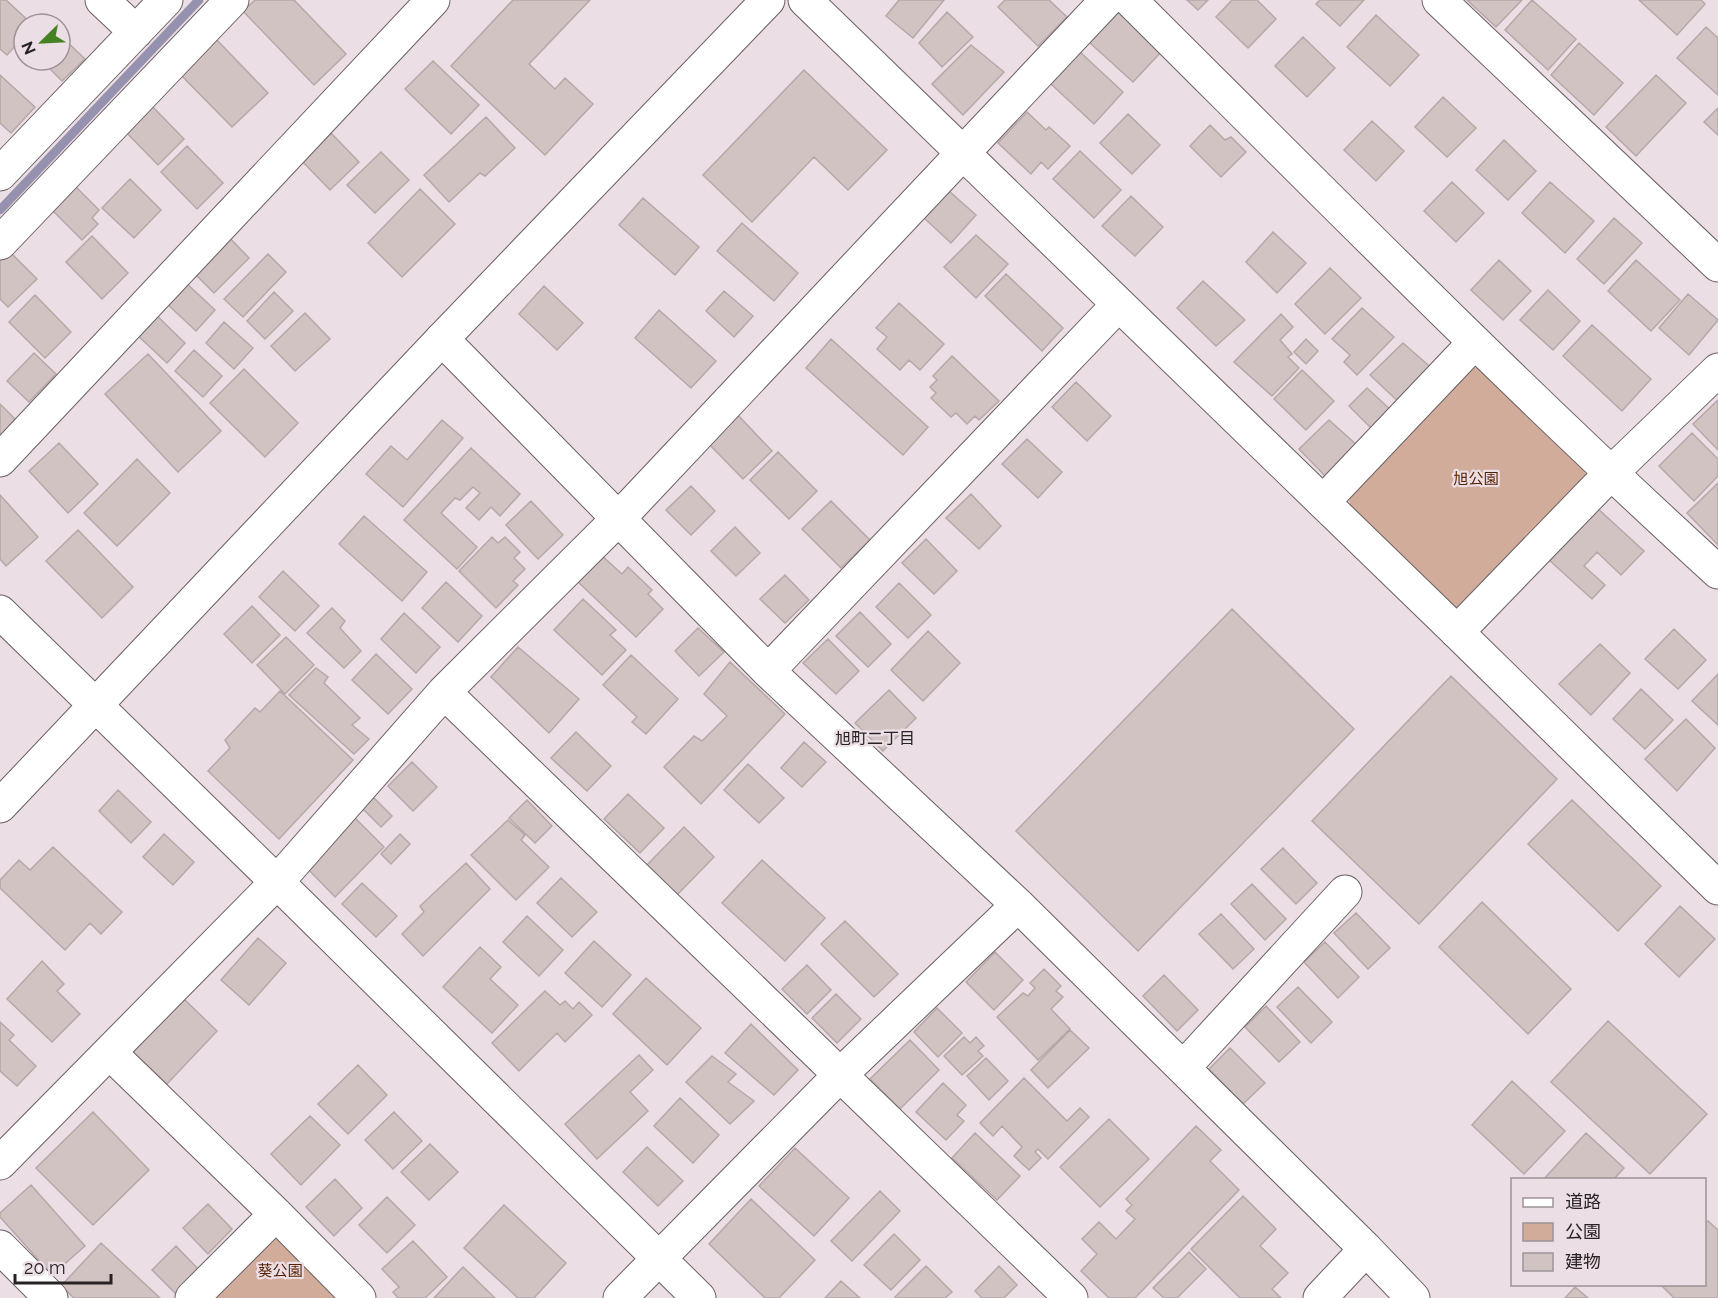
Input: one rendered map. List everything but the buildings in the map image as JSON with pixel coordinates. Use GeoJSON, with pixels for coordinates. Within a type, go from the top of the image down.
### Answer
{"type":"FeatureCollection","features":[{"type":"Feature","properties":{"kind":"street"},"geometry":{"type":"LineString","coordinates":[[102,0],[136,32]]}},
{"type":"Feature","properties":{"kind":"street"},"geometry":{"type":"LineString","coordinates":[[0,174],[166,0]]}},
{"type":"Feature","properties":{"kind":"street"},"geometry":{"type":"LineString","coordinates":[[0,243],[232,0]]}},
{"type":"Feature","properties":{"kind":"street"},"geometry":{"type":"LineString","coordinates":[[0,460],[433,0]]}},
{"type":"Feature","properties":{"kind":"street"},"geometry":{"type":"LineString","coordinates":[[0,806],[441,339],[768,0]]}},
{"type":"Feature","properties":{"kind":"street"},"geometry":{"type":"LineString","coordinates":[[805,0],[1718,888]]}},
{"type":"Feature","properties":{"kind":"street"},"geometry":{"type":"LineString","coordinates":[[0,1164],[277,882],[444,692],[619,518],[1107,0]]}},
{"type":"Feature","properties":{"kind":"street"},"geometry":{"type":"LineString","coordinates":[[1130,0],[1610,474],[1718,572]]}},
{"type":"Feature","properties":{"kind":"street"},"geometry":{"type":"LineString","coordinates":[[1439,0],[1718,265]]}},
{"type":"Feature","properties":{"kind":"street"},"geometry":{"type":"LineString","coordinates":[[768,670],[1118,304]]}},
{"type":"Feature","properties":{"kind":"street"},"geometry":{"type":"LineString","coordinates":[[441,339],[768,670],[1018,904],[1413,1298]]}},
{"type":"Feature","properties":{"kind":"street"},"geometry":{"type":"LineString","coordinates":[[1323,502],[1475,342]]}},
{"type":"Feature","properties":{"kind":"street"},"geometry":{"type":"LineString","coordinates":[[1457,632],[1610,474],[1718,370]]}},
{"type":"Feature","properties":{"kind":"street"},"geometry":{"type":"LineString","coordinates":[[0,612],[699,1298]]}},
{"type":"Feature","properties":{"kind":"street"},"geometry":{"type":"LineString","coordinates":[[444,692],[1071,1298]]}},
{"type":"Feature","properties":{"kind":"street"},"geometry":{"type":"LineString","coordinates":[[1183,1068],[1345,892]]}},
{"type":"Feature","properties":{"kind":"street"},"geometry":{"type":"LineString","coordinates":[[620,1298],[840,1075],[1018,904]]}},
{"type":"Feature","properties":{"kind":"street"},"geometry":{"type":"LineString","coordinates":[[110,1053],[359,1298]]}},
{"type":"Feature","properties":{"kind":"street"},"geometry":{"type":"LineString","coordinates":[[192,1298],[276,1214]]}},
{"type":"Feature","properties":{"kind":"street"},"geometry":{"type":"LineString","coordinates":[[0,1247],[51,1298]]}},
{"type":"Feature","properties":{"kind":"street"},"geometry":{"type":"LineString","coordinates":[[1320,1298],[1366,1249]]}},
{"type":"Feature","properties":{"kind":"green space","name":"旭公園"},"geometry":{"type":"Polygon","coordinates":[[[1483,367],[1586,464],[1585,484],[1469,608],[1454,608],[1350,511],[1349,494],[1465,369],[1483,367]]]}},
{"type":"Feature","properties":{"kind":"green space","name":"葵公園"},"geometry":{"type":"Polygon","coordinates":[[[280,1232],[344,1298],[211,1298],[280,1232]]]}},
{"type":"Feature","properties":{"kind":"waterway"},"geometry":{"type":"LineString","coordinates":[[0,210],[199,0]]}},
{"type":"Feature","properties":{"kind":"district","name":"旭町二丁目"},"geometry":{"type":"Point","coordinates":[875,738]}}]}
